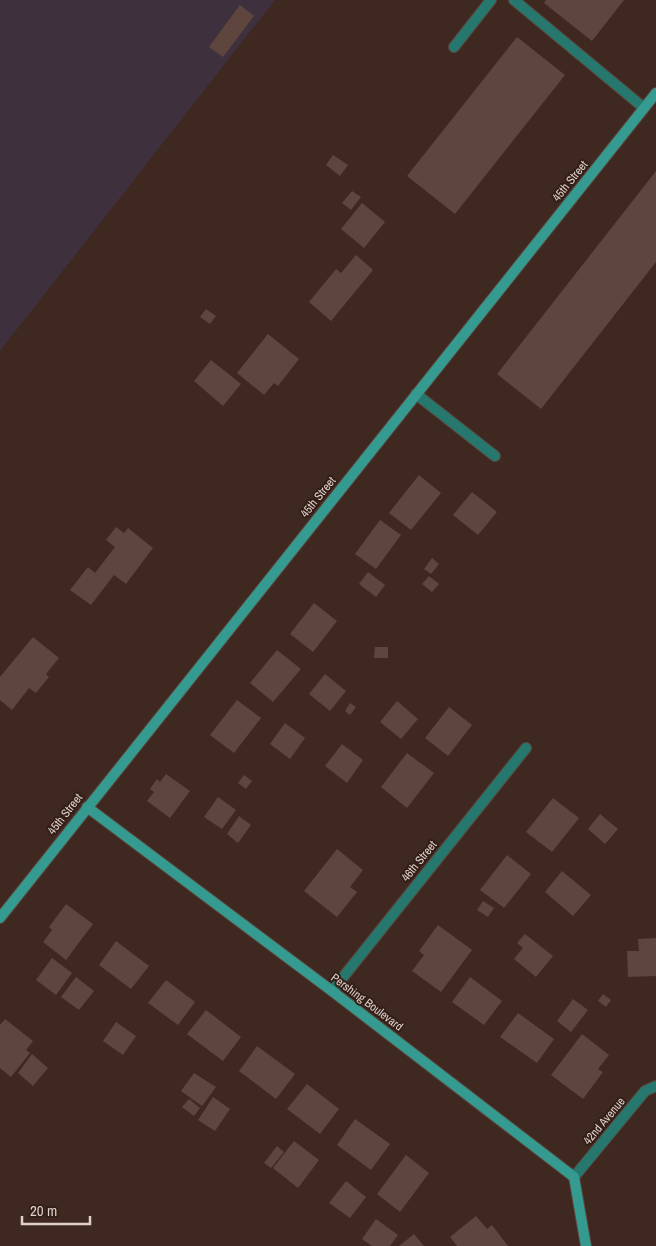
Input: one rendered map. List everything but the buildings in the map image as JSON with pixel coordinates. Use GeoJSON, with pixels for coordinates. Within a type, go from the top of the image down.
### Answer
{"type":"FeatureCollection","features":[{"type":"Feature","properties":{"kind":"street"},"geometry":{"type":"LineString","coordinates":[[454,47],[491,0]]}},
{"type":"Feature","properties":{"kind":"street"},"geometry":{"type":"LineString","coordinates":[[514,0],[644,108]]}},
{"type":"Feature","properties":{"kind":"street","name":"45th Street"},"geometry":{"type":"LineString","coordinates":[[0,918],[656,93]]}},
{"type":"Feature","properties":{"kind":"street"},"geometry":{"type":"LineString","coordinates":[[416,394],[495,456]]}},
{"type":"Feature","properties":{"kind":"street","name":"46th Street"},"geometry":{"type":"LineString","coordinates":[[332,991],[526,748]]}},
{"type":"Feature","properties":{"kind":"street","name":"Pershing Boulevard"},"geometry":{"type":"LineString","coordinates":[[87,807],[332,991],[574,1177]]}},
{"type":"Feature","properties":{"kind":"street","name":"42nd Avenue"},"geometry":{"type":"LineString","coordinates":[[574,1177],[645,1091],[656,1086]]}},
{"type":"Feature","properties":{"kind":"street"},"geometry":{"type":"LineString","coordinates":[[574,1177],[586,1246]]}},
{"type":"Feature","properties":{"kind":"shaded area"},"geometry":{"type":"Polygon","coordinates":[[[0,0],[275,0],[0,351],[0,0]]]}}]}
